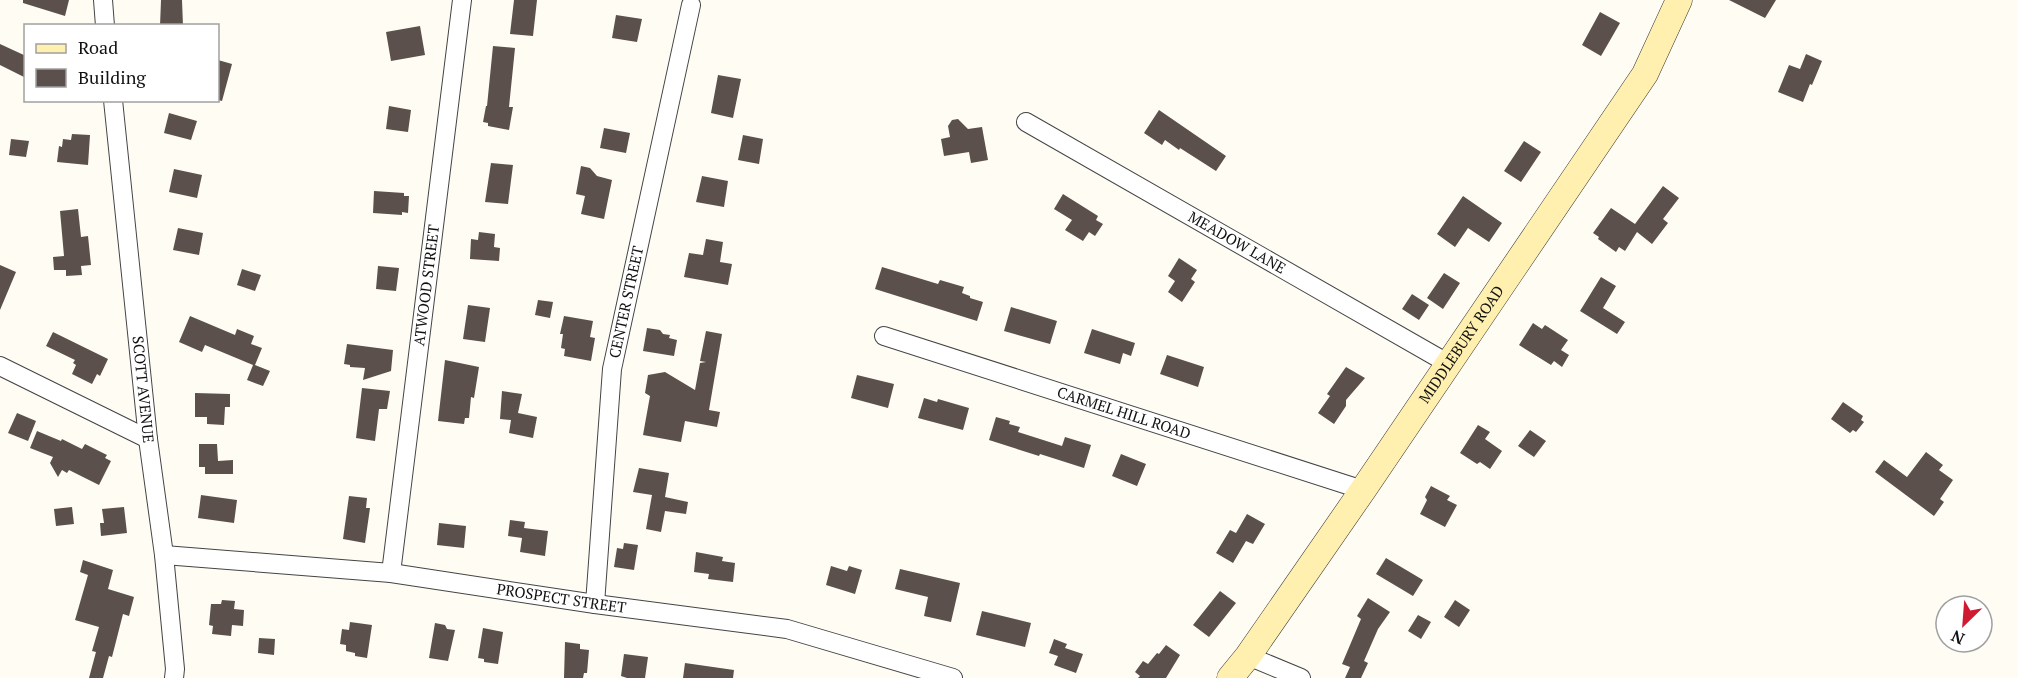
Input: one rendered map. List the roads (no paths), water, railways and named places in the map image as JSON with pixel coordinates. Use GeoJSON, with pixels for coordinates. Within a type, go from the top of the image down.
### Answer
{"type":"FeatureCollection","features":[{"type":"Feature","properties":{"kind":"street"},"geometry":{"type":"LineString","coordinates":[[103,0],[105,24]]}},
{"type":"Feature","properties":{"kind":"street","name":"ATWOOD STREET"},"geometry":{"type":"LineString","coordinates":[[391,573],[462,0]]}},
{"type":"Feature","properties":{"kind":"street","name":"MIDDLEBURY ROAD"},"geometry":{"type":"LineString","coordinates":[[1230,678],[1248,656],[1363,490],[1644,74],[1679,0]]}},
{"type":"Feature","properties":{"kind":"street","name":"CENTER STREET"},"geometry":{"type":"LineString","coordinates":[[595,604],[612,369],[691,5]]}},
{"type":"Feature","properties":{"kind":"street","name":"SCOTT AVENUE"},"geometry":{"type":"LineString","coordinates":[[113,102],[148,439],[164,555],[174,678]]}},
{"type":"Feature","properties":{"kind":"street","name":"MEADOW LANE"},"geometry":{"type":"LineString","coordinates":[[1026,122],[1449,364]]}},
{"type":"Feature","properties":{"kind":"street","name":"CARMEL HILL ROAD"},"geometry":{"type":"LineString","coordinates":[[884,336],[1363,490]]}},
{"type":"Feature","properties":{"kind":"street"},"geometry":{"type":"LineString","coordinates":[[0,366],[148,439]]}},
{"type":"Feature","properties":{"kind":"street","name":"PROSPECT STREET"},"geometry":{"type":"LineString","coordinates":[[164,555],[391,573],[595,604],[787,629],[953,678]]}},
{"type":"Feature","properties":{"kind":"street"},"geometry":{"type":"LineString","coordinates":[[1248,656],[1301,678]]}}]}
